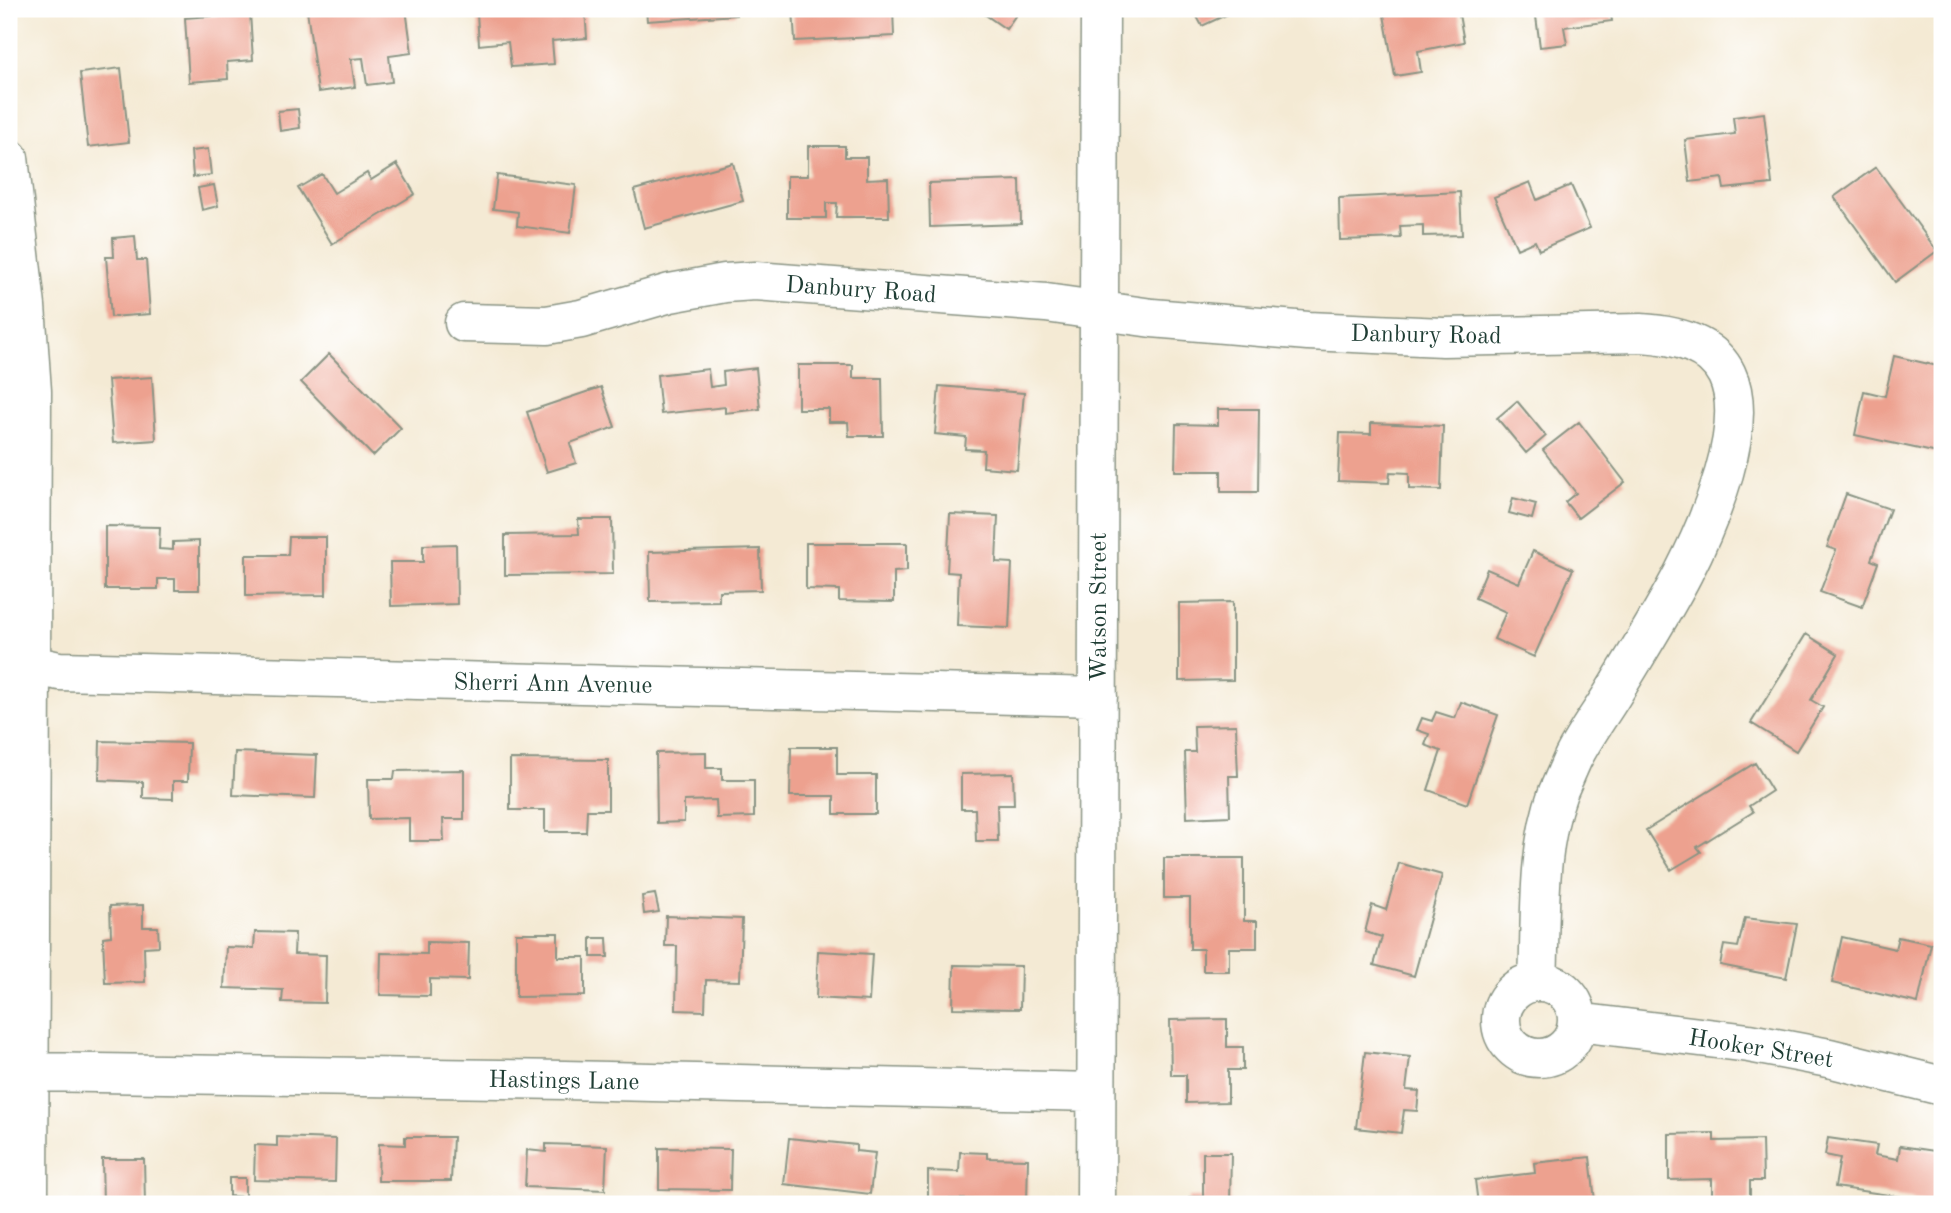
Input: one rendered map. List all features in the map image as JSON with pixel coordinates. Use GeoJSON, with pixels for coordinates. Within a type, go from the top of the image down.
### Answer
{"type":"FeatureCollection","features":[{"type":"Feature","properties":{"kind":"street","name":"Watson Street"},"geometry":{"type":"LineString","coordinates":[[1096,1204],[1100,9]]}},
{"type":"Feature","properties":{"kind":"street"},"geometry":{"type":"LineString","coordinates":[[10,182],[26,306],[32,391],[33,476],[20,662],[31,1072],[29,1204]]}},
{"type":"Feature","properties":{"kind":"street","name":"Danbury Road"},"geometry":{"type":"LineString","coordinates":[[464,323],[547,325],[581,319],[670,293],[725,283],[755,281],[1006,300],[1152,318],[1308,331],[1443,337],[1664,334],[1687,340],[1700,347],[1722,367],[1732,383],[1735,422],[1715,502],[1699,545],[1675,591],[1573,758],[1558,794],[1549,826],[1543,867],[1538,982]]}},
{"type":"Feature","properties":{"kind":"street","name":"Sherri Ann Avenue"},"geometry":{"type":"LineString","coordinates":[[20,662],[59,671],[1098,697]]}},
{"type":"Feature","properties":{"kind":"street"},"geometry":{"type":"LineString","coordinates":[[1538,982],[1556,985],[1569,996],[1577,1013],[1577,1022],[1573,1038],[1555,1054],[1531,1056],[1510,1043],[1503,1028],[1503,1012],[1509,997],[1522,986],[1538,982]]}},
{"type":"Feature","properties":{"kind":"street","name":"Hooker Street"},"geometry":{"type":"LineString","coordinates":[[1577,1022],[1749,1043],[1829,1058],[1942,1086]]}},
{"type":"Feature","properties":{"kind":"street","name":"Hastings Lane"},"geometry":{"type":"LineString","coordinates":[[31,1072],[1096,1092]]}},
{"type":"Feature","properties":{"kind":"building"},"geometry":{"type":"Polygon","coordinates":[[[406,9],[412,53],[389,56],[392,82],[367,85],[363,58],[351,59],[355,87],[318,92],[307,10],[406,9]]]}},
{"type":"Feature","properties":{"kind":"building"},"geometry":{"type":"Polygon","coordinates":[[[534,9],[535,18],[548,17],[548,9],[585,9],[587,38],[552,41],[554,64],[511,67],[508,42],[479,45],[477,13],[534,9]]]}},
{"type":"Feature","properties":{"kind":"building"},"geometry":{"type":"Polygon","coordinates":[[[646,9],[736,9],[736,15],[647,21],[646,9]]]}},
{"type":"Feature","properties":{"kind":"building"},"geometry":{"type":"Polygon","coordinates":[[[793,9],[835,9],[835,12],[893,9],[894,36],[795,41],[793,9]]]}},
{"type":"Feature","properties":{"kind":"building"},"geometry":{"type":"Polygon","coordinates":[[[977,9],[1020,9],[1006,29],[977,9]]]}},
{"type":"Feature","properties":{"kind":"building"},"geometry":{"type":"Polygon","coordinates":[[[1193,9],[1239,9],[1202,26],[1193,9]]]}},
{"type":"Feature","properties":{"kind":"building"},"geometry":{"type":"Polygon","coordinates":[[[1417,9],[1458,9],[1464,42],[1418,51],[1421,72],[1395,76],[1384,15],[1417,9]]]}},
{"type":"Feature","properties":{"kind":"building"},"geometry":{"type":"Polygon","coordinates":[[[1535,9],[1610,9],[1612,21],[1564,27],[1567,44],[1540,47],[1535,9]]]}},
{"type":"Feature","properties":{"kind":"building"},"geometry":{"type":"Polygon","coordinates":[[[250,13],[253,60],[227,62],[228,79],[189,82],[185,18],[250,13]]]}},
{"type":"Feature","properties":{"kind":"building"},"geometry":{"type":"Polygon","coordinates":[[[121,68],[129,142],[88,147],[80,73],[121,68]]]}},
{"type":"Feature","properties":{"kind":"building"},"geometry":{"type":"Polygon","coordinates":[[[298,109],[300,128],[280,131],[278,111],[298,109]]]}},
{"type":"Feature","properties":{"kind":"building"},"geometry":{"type":"Polygon","coordinates":[[[1764,113],[1772,184],[1724,189],[1722,178],[1690,182],[1685,140],[1735,134],[1733,117],[1764,113]]]}},
{"type":"Feature","properties":{"kind":"building"},"geometry":{"type":"Polygon","coordinates":[[[808,146],[845,146],[845,157],[867,157],[867,179],[888,178],[889,217],[836,217],[837,203],[826,203],[826,218],[787,218],[787,176],[808,176],[808,146]]]}},
{"type":"Feature","properties":{"kind":"building"},"geometry":{"type":"Polygon","coordinates":[[[208,149],[211,175],[193,177],[191,151],[208,149]]]}},
{"type":"Feature","properties":{"kind":"building"},"geometry":{"type":"Polygon","coordinates":[[[733,163],[743,201],[644,228],[634,190],[733,163]]]}},
{"type":"Feature","properties":{"kind":"building"},"geometry":{"type":"Polygon","coordinates":[[[397,164],[415,194],[332,244],[298,188],[322,174],[334,193],[367,173],[371,180],[397,164]]]}},
{"type":"Feature","properties":{"kind":"building"},"geometry":{"type":"Polygon","coordinates":[[[1876,167],[1937,251],[1895,282],[1834,197],[1876,167]]]}},
{"type":"Feature","properties":{"kind":"building"},"geometry":{"type":"Polygon","coordinates":[[[497,175],[576,185],[570,233],[517,226],[518,212],[493,209],[497,175]]]}},
{"type":"Feature","properties":{"kind":"building"},"geometry":{"type":"Polygon","coordinates":[[[1020,180],[1021,224],[930,227],[929,183],[1020,180]]]}},
{"type":"Feature","properties":{"kind":"building"},"geometry":{"type":"Polygon","coordinates":[[[1530,182],[1537,200],[1571,185],[1590,228],[1539,250],[1535,241],[1517,249],[1494,197],[1530,182]]]}},
{"type":"Feature","properties":{"kind":"building"},"geometry":{"type":"Polygon","coordinates":[[[214,185],[218,206],[202,210],[198,188],[214,185]]]}},
{"type":"Feature","properties":{"kind":"building"},"geometry":{"type":"Polygon","coordinates":[[[1460,192],[1462,235],[1423,236],[1423,225],[1400,226],[1401,238],[1340,240],[1339,198],[1460,192]]]}},
{"type":"Feature","properties":{"kind":"building"},"geometry":{"type":"Polygon","coordinates":[[[135,236],[137,260],[146,260],[150,314],[111,317],[106,257],[114,257],[113,238],[135,236]]]}},
{"type":"Feature","properties":{"kind":"building"},"geometry":{"type":"Polygon","coordinates":[[[329,354],[401,428],[373,456],[301,382],[329,354]]]}},
{"type":"Feature","properties":{"kind":"building"},"geometry":{"type":"Polygon","coordinates":[[[1894,356],[1942,367],[1942,454],[1855,435],[1864,391],[1885,396],[1894,356]]]}},
{"type":"Feature","properties":{"kind":"building"},"geometry":{"type":"Polygon","coordinates":[[[798,365],[853,365],[853,378],[882,378],[883,436],[849,436],[848,422],[829,422],[829,409],[798,409],[798,365]]]}},
{"type":"Feature","properties":{"kind":"building"},"geometry":{"type":"Polygon","coordinates":[[[756,368],[760,409],[725,413],[725,407],[661,414],[657,375],[708,369],[710,387],[724,385],[723,372],[756,368]]]}},
{"type":"Feature","properties":{"kind":"building"},"geometry":{"type":"Polygon","coordinates":[[[152,377],[156,440],[113,443],[108,380],[152,377]]]}},
{"type":"Feature","properties":{"kind":"building"},"geometry":{"type":"Polygon","coordinates":[[[939,386],[1024,393],[1017,470],[983,467],[984,450],[965,449],[966,437],[935,434],[939,386]]]}},
{"type":"Feature","properties":{"kind":"building"},"geometry":{"type":"Polygon","coordinates":[[[601,387],[615,427],[570,443],[576,463],[547,472],[527,412],[601,387]]]}},
{"type":"Feature","properties":{"kind":"building"},"geometry":{"type":"Polygon","coordinates":[[[1517,401],[1546,436],[1526,453],[1497,418],[1517,401]]]}},
{"type":"Feature","properties":{"kind":"building"},"geometry":{"type":"Polygon","coordinates":[[[1218,409],[1259,409],[1258,492],[1221,492],[1221,471],[1175,471],[1176,424],[1218,425],[1218,409]]]}},
{"type":"Feature","properties":{"kind":"building"},"geometry":{"type":"Polygon","coordinates":[[[1579,422],[1625,482],[1578,518],[1565,502],[1576,493],[1543,450],[1579,422]]]}},
{"type":"Feature","properties":{"kind":"building"},"geometry":{"type":"Polygon","coordinates":[[[1371,423],[1443,426],[1441,490],[1409,489],[1409,473],[1390,472],[1389,483],[1338,481],[1340,433],[1371,434],[1371,423]]]}},
{"type":"Feature","properties":{"kind":"building"},"geometry":{"type":"Polygon","coordinates":[[[1846,494],[1890,509],[1871,560],[1878,563],[1862,607],[1820,592],[1836,550],[1827,547],[1846,494]]]}},
{"type":"Feature","properties":{"kind":"building"},"geometry":{"type":"Polygon","coordinates":[[[1513,498],[1536,504],[1532,519],[1509,513],[1513,498]]]}},
{"type":"Feature","properties":{"kind":"building"},"geometry":{"type":"Polygon","coordinates":[[[950,514],[998,516],[996,562],[1012,563],[1009,628],[957,626],[959,573],[947,572],[950,514]]]}},
{"type":"Feature","properties":{"kind":"building"},"geometry":{"type":"Polygon","coordinates":[[[578,519],[612,519],[613,574],[505,575],[505,535],[579,534],[578,519]]]}},
{"type":"Feature","properties":{"kind":"building"},"geometry":{"type":"Polygon","coordinates":[[[105,526],[160,527],[159,549],[173,550],[173,542],[199,541],[199,590],[175,590],[175,579],[158,579],[158,589],[105,589],[105,526]]]}},
{"type":"Feature","properties":{"kind":"building"},"geometry":{"type":"Polygon","coordinates":[[[289,537],[326,537],[326,595],[246,596],[246,555],[288,555],[289,537]]]}},
{"type":"Feature","properties":{"kind":"building"},"geometry":{"type":"Polygon","coordinates":[[[806,543],[907,543],[907,571],[894,572],[894,602],[839,601],[839,590],[806,589],[806,543]]]}},
{"type":"Feature","properties":{"kind":"building"},"geometry":{"type":"Polygon","coordinates":[[[456,544],[457,604],[391,606],[390,562],[423,562],[423,545],[456,544]]]}},
{"type":"Feature","properties":{"kind":"building"},"geometry":{"type":"Polygon","coordinates":[[[760,549],[761,590],[719,591],[719,601],[650,602],[649,552],[760,549]]]}},
{"type":"Feature","properties":{"kind":"building"},"geometry":{"type":"Polygon","coordinates":[[[1533,551],[1573,569],[1534,657],[1494,639],[1506,612],[1475,598],[1487,569],[1519,583],[1533,551]]]}},
{"type":"Feature","properties":{"kind":"building"},"geometry":{"type":"Polygon","coordinates":[[[1233,602],[1233,680],[1179,681],[1179,603],[1233,602]]]}},
{"type":"Feature","properties":{"kind":"building"},"geometry":{"type":"Polygon","coordinates":[[[1806,634],[1838,654],[1811,700],[1823,707],[1796,751],[1751,723],[1806,634]]]}},
{"type":"Feature","properties":{"kind":"building"},"geometry":{"type":"Polygon","coordinates":[[[1461,702],[1498,715],[1467,804],[1428,790],[1441,751],[1425,745],[1429,734],[1417,730],[1422,718],[1432,721],[1436,712],[1455,718],[1461,702]]]}},
{"type":"Feature","properties":{"kind":"building"},"geometry":{"type":"Polygon","coordinates":[[[1236,725],[1238,776],[1229,776],[1230,816],[1187,818],[1185,752],[1195,752],[1194,726],[1236,725]]]}},
{"type":"Feature","properties":{"kind":"building"},"geometry":{"type":"Polygon","coordinates":[[[100,741],[189,743],[188,781],[173,781],[173,799],[143,798],[143,782],[99,780],[100,741]]]}},
{"type":"Feature","properties":{"kind":"building"},"geometry":{"type":"Polygon","coordinates":[[[791,747],[837,747],[837,775],[876,775],[876,814],[834,814],[834,796],[790,796],[791,747]]]}},
{"type":"Feature","properties":{"kind":"building"},"geometry":{"type":"Polygon","coordinates":[[[235,752],[317,755],[315,798],[233,795],[235,752]]]}},
{"type":"Feature","properties":{"kind":"building"},"geometry":{"type":"Polygon","coordinates":[[[706,752],[706,768],[722,768],[722,780],[754,780],[754,817],[717,818],[716,800],[684,801],[684,822],[657,823],[656,753],[706,752]]]}},
{"type":"Feature","properties":{"kind":"building"},"geometry":{"type":"Polygon","coordinates":[[[510,759],[608,760],[608,810],[587,810],[586,832],[545,832],[545,810],[510,810],[510,759]]]}},
{"type":"Feature","properties":{"kind":"building"},"geometry":{"type":"Polygon","coordinates":[[[1755,763],[1772,791],[1749,806],[1753,812],[1697,847],[1701,852],[1671,870],[1646,830],[1755,763]]]}},
{"type":"Feature","properties":{"kind":"building"},"geometry":{"type":"Polygon","coordinates":[[[464,770],[464,819],[443,819],[444,841],[409,841],[409,818],[369,819],[368,779],[394,779],[395,771],[464,770]]]}},
{"type":"Feature","properties":{"kind":"building"},"geometry":{"type":"Polygon","coordinates":[[[1013,773],[1014,805],[997,805],[998,841],[976,841],[975,809],[961,809],[961,774],[1013,773]]]}},
{"type":"Feature","properties":{"kind":"building"},"geometry":{"type":"Polygon","coordinates":[[[1164,858],[1244,858],[1244,921],[1257,921],[1257,948],[1229,948],[1229,971],[1203,971],[1203,949],[1190,949],[1190,898],[1164,898],[1164,858]]]}},
{"type":"Feature","properties":{"kind":"building"},"geometry":{"type":"Polygon","coordinates":[[[1399,863],[1442,875],[1414,976],[1374,965],[1382,937],[1365,932],[1372,905],[1386,910],[1399,863]]]}},
{"type":"Feature","properties":{"kind":"building"},"geometry":{"type":"Polygon","coordinates":[[[655,894],[659,912],[644,914],[642,896],[655,894]]]}},
{"type":"Feature","properties":{"kind":"building"},"geometry":{"type":"Polygon","coordinates":[[[143,905],[143,927],[158,927],[159,946],[144,947],[145,982],[105,983],[103,937],[111,936],[110,906],[143,905]]]}},
{"type":"Feature","properties":{"kind":"building"},"geometry":{"type":"Polygon","coordinates":[[[666,916],[742,919],[740,981],[706,980],[705,1011],[676,1010],[677,946],[665,946],[666,916]]]}},
{"type":"Feature","properties":{"kind":"building"},"geometry":{"type":"Polygon","coordinates":[[[1745,918],[1797,924],[1786,978],[1720,965],[1724,945],[1738,947],[1745,918]]]}},
{"type":"Feature","properties":{"kind":"building"},"geometry":{"type":"Polygon","coordinates":[[[255,932],[295,933],[294,954],[326,955],[325,1003],[282,1002],[283,990],[224,988],[226,947],[254,948],[255,932]]]}},
{"type":"Feature","properties":{"kind":"building"},"geometry":{"type":"Polygon","coordinates":[[[516,933],[558,933],[558,957],[585,957],[585,996],[516,997],[516,933]]]}},
{"type":"Feature","properties":{"kind":"building"},"geometry":{"type":"Polygon","coordinates":[[[1842,937],[1895,949],[1898,937],[1931,944],[1918,1003],[1832,983],[1842,937]]]}},
{"type":"Feature","properties":{"kind":"building"},"geometry":{"type":"Polygon","coordinates":[[[591,938],[607,938],[608,957],[591,957],[591,938]]]}},
{"type":"Feature","properties":{"kind":"building"},"geometry":{"type":"Polygon","coordinates":[[[427,942],[469,943],[468,980],[430,979],[430,996],[380,995],[381,953],[427,954],[427,942]]]}},
{"type":"Feature","properties":{"kind":"building"},"geometry":{"type":"Polygon","coordinates":[[[818,951],[872,954],[869,1001],[816,998],[818,951]]]}},
{"type":"Feature","properties":{"kind":"building"},"geometry":{"type":"Polygon","coordinates":[[[954,965],[1021,966],[1020,1009],[953,1008],[954,965]]]}},
{"type":"Feature","properties":{"kind":"building"},"geometry":{"type":"Polygon","coordinates":[[[1227,1019],[1227,1047],[1243,1047],[1243,1070],[1228,1070],[1228,1102],[1186,1103],[1186,1075],[1171,1075],[1170,1020],[1227,1019]]]}},
{"type":"Feature","properties":{"kind":"building"},"geometry":{"type":"Polygon","coordinates":[[[1365,1052],[1410,1057],[1406,1090],[1419,1091],[1417,1111],[1404,1110],[1401,1133],[1356,1128],[1365,1052]]]}},
{"type":"Feature","properties":{"kind":"building"},"geometry":{"type":"Polygon","coordinates":[[[1714,1133],[1714,1141],[1762,1140],[1763,1181],[1750,1181],[1750,1201],[1712,1201],[1712,1179],[1669,1180],[1669,1134],[1714,1133]]]}},
{"type":"Feature","properties":{"kind":"building"},"geometry":{"type":"Polygon","coordinates":[[[277,1137],[336,1139],[335,1182],[254,1180],[255,1145],[277,1146],[277,1137]]]}},
{"type":"Feature","properties":{"kind":"building"},"geometry":{"type":"Polygon","coordinates":[[[405,1137],[453,1137],[451,1181],[378,1181],[379,1144],[405,1145],[405,1137]]]}},
{"type":"Feature","properties":{"kind":"building"},"geometry":{"type":"Polygon","coordinates":[[[789,1138],[856,1145],[856,1151],[875,1153],[870,1194],[784,1184],[789,1138]]]}},
{"type":"Feature","properties":{"kind":"building"},"geometry":{"type":"Polygon","coordinates":[[[1828,1138],[1877,1145],[1875,1155],[1898,1159],[1900,1146],[1942,1152],[1942,1203],[1835,1187],[1840,1158],[1825,1155],[1828,1138]]]}},
{"type":"Feature","properties":{"kind":"building"},"geometry":{"type":"Polygon","coordinates":[[[546,1144],[607,1146],[605,1190],[525,1187],[527,1150],[546,1152],[546,1144]]]}},
{"type":"Feature","properties":{"kind":"building"},"geometry":{"type":"Polygon","coordinates":[[[659,1148],[731,1149],[730,1190],[659,1189],[659,1148]]]}},
{"type":"Feature","properties":{"kind":"building"},"geometry":{"type":"Polygon","coordinates":[[[960,1152],[987,1153],[987,1158],[1028,1159],[1027,1201],[949,1199],[949,1204],[913,1204],[914,1199],[928,1199],[928,1171],[959,1172],[960,1152]]]}},
{"type":"Feature","properties":{"kind":"building"},"geometry":{"type":"Polygon","coordinates":[[[1203,1153],[1231,1153],[1230,1204],[1189,1204],[1189,1197],[1203,1197],[1203,1153]]]}},
{"type":"Feature","properties":{"kind":"building"},"geometry":{"type":"Polygon","coordinates":[[[1590,1157],[1595,1201],[1567,1204],[1478,1204],[1475,1180],[1535,1173],[1534,1163],[1590,1157]]]}},
{"type":"Feature","properties":{"kind":"building"},"geometry":{"type":"Polygon","coordinates":[[[102,1159],[144,1159],[145,1204],[103,1204],[102,1159]]]}},
{"type":"Feature","properties":{"kind":"building"},"geometry":{"type":"Polygon","coordinates":[[[229,1178],[245,1178],[245,1197],[229,1196],[229,1178]]]}}]}
